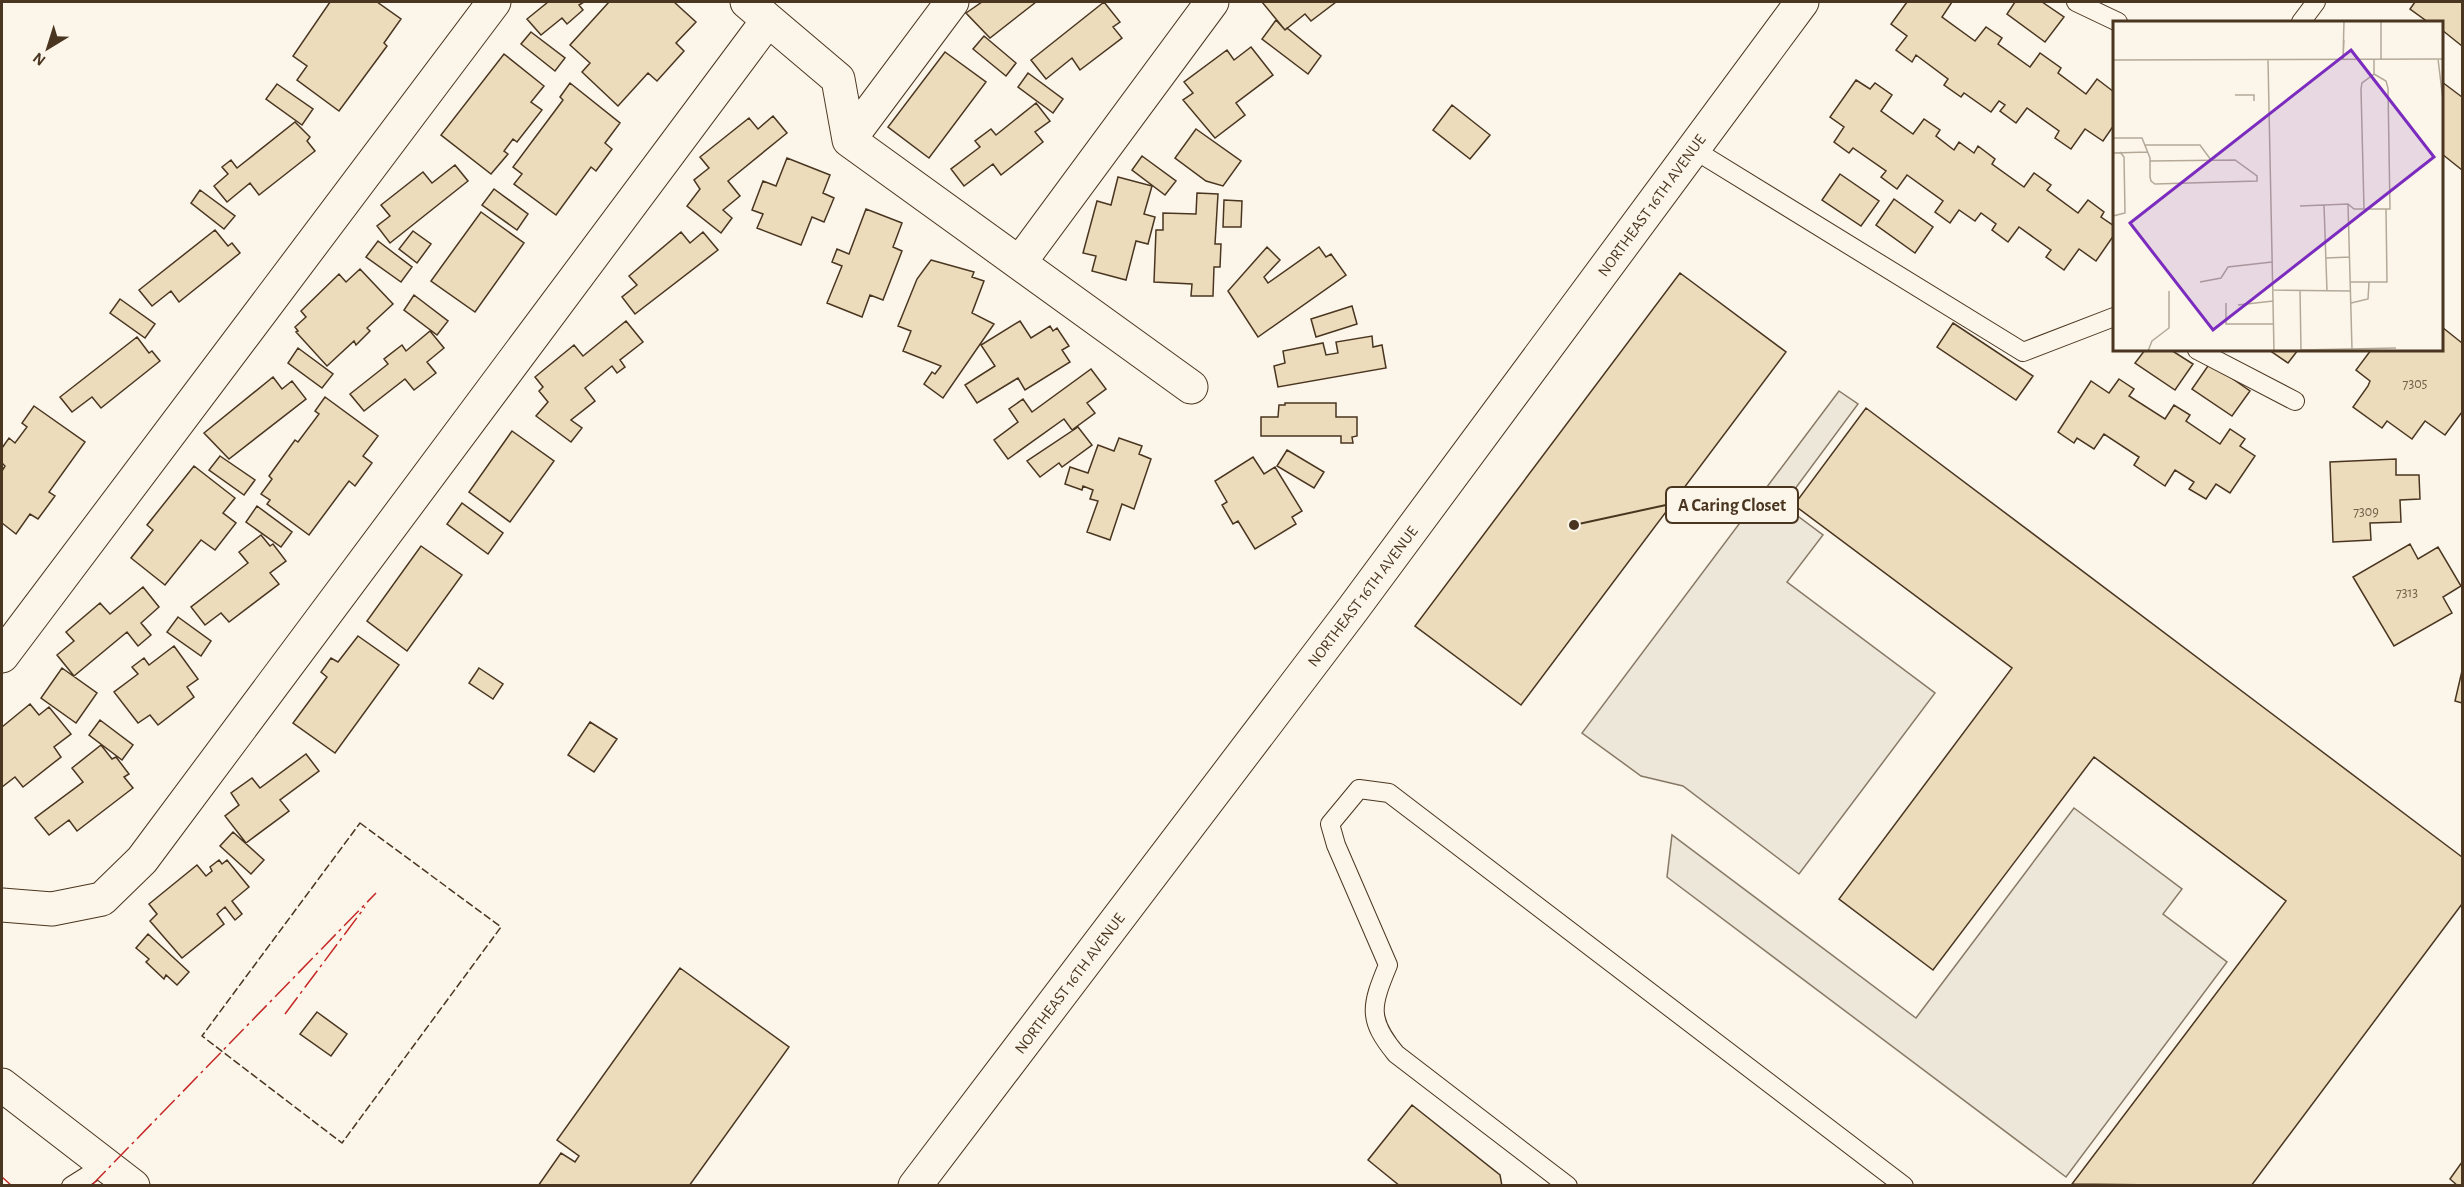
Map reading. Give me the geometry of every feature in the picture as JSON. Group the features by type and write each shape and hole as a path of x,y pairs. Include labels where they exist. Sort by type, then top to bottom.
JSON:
{"street":[{"path":"2,656 494,2"},
{"path":"849,140 952,2"},
{"path":"1020,262 1212,2"},
{"name":"NORTHEAST 16TH AVENUE","path":"915,1185 1346,618 1803,2"},
{"path":"2,905 51,909 102,899 142,860 757,11 838,79 849,140 1191,387"},
{"path":"2,1085 101,1175 133,1185"}],"lane":[{"path":"2076,2 2116,21"},
{"path":"2302,21 2316,2"},
{"path":"1693,149 2023,352 2113,318"},
{"path":"2199,351 2295,401"},
{"path":"1562,1184 1396,1054 1380,1035 1373,1015 1388,965 1336,845 1330,824 1359,789 1389,793 1904,1185"},
{"path":"70,1185 101,1175"}],"shaded area":[{"path":"1839,391 1858,404 1783,505 1823,535 1787,582 1935,693 1799,874 1683,786 1641,776 1582,733"},
{"path":"2074,808 2182,889 2163,914 2227,962 2066,1177 1667,877 1672,835 1916,1018"}],"building":[{"path":"330,2 377,2 401,19 384,43 387,46 339,111 297,80 307,66 293,56"},
{"path":"548,2 584,2 579,5 583,10 567,24 562,18 541,35 527,19"},
{"path":"609,2 674,2 696,22 676,43 684,51 657,81 648,73 618,106 582,72 590,63 570,45"},
{"path":"982,2 1036,2 990,38 966,13"},
{"path":"1104,2 1120,22 1113,27 1122,38 1080,70 1072,58 1046,79 1031,60"},
{"path":"1262,2 1336,2 1311,21 1305,14 1285,30"},
{"path":"1907,2 1952,2 1942,17 1975,41 1986,27 2002,38 1998,44 2030,67 2040,53 2061,68 2058,73 2086,94 2097,79 2113,91 2113,126 2103,141 2085,129 2071,149 2055,138 2059,131 2027,108 2016,123 2000,111 2005,105 1999,101 1991,112 1964,93 1961,97 1944,85 1948,79 1916,55 1912,62 1896,50 1907,36 1891,24"},
{"path":"2015,2 2042,2 2064,17 2045,42 2007,14"},
{"path":"2415,2 2462,2 2462,46 2443,31 2443,21 2427,21 2410,9"},
{"path":"1276,20 1285,30 1287,28 1321,56 1308,74 1262,39"},
{"path":"531,32 565,58 555,71 521,44"},
{"path":"984,36 1016,63 1006,76 973,49"},
{"path":"1251,47 1273,75 1236,103 1245,115 1215,138 1183,100 1193,93 1184,82 1227,50 1234,60"},
{"path":"945,52 986,82 929,158 888,127"},
{"path":"504,54 544,86 531,102 542,110 517,142 513,139 504,151 508,154 491,174 441,135"},
{"path":"1028,73 1063,99 1053,113 1018,87"},
{"path":"1856,80 1870,89 1875,83 1892,95 1881,111 1913,134 1924,119 1940,130 1936,136 1954,150 1959,142 1974,153 1978,146 1995,159 1992,164 2024,187 2034,173 2051,185 2047,190 2078,213 2088,200 2104,212 2101,217 2113,225 2113,236 2096,261 2079,249 2064,270 2046,257 2051,250 2019,227 2008,242 1992,230 1996,224 1981,213 1975,221 1959,210 1950,223 1935,212 1943,201 1907,175 1897,189 1881,177 1886,171 1853,148 1849,153 1834,142 1844,127 1830,117"},
{"path":"570,83 620,123 605,143 612,149 596,171 591,167 556,215 514,184 522,174 513,167 563,100 560,97"},
{"path":"2443,83 2462,97 2462,170 2443,155"},
{"path":"277,84 313,109 302,125 266,99"},
{"path":"1036,103 1050,121 1035,132 1043,142 1001,175 993,164 964,186 951,169 980,147 975,141 991,129 996,135"},
{"path":"1452,105 1490,135 1470,159 1433,130"},
{"path":"773,116 787,133 728,181 740,196 723,210 732,218 721,233 687,206 700,189 694,180 709,168 700,157 749,118 758,129"},
{"path":"295,122 310,137 307,141 315,151 259,195 250,183 227,202 214,186 228,174 222,167 231,160 237,168"},
{"path":"1196,129 1241,161 1223,186 1206,181 1175,158"},
{"path":"1142,156 1176,181 1165,195 1132,170"},
{"path":"787,158 830,175 823,193 834,198 824,222 812,217 801,245 757,228 763,214 752,210 763,181 776,186"},
{"path":"455,165 468,181 390,243 377,226 390,216 381,205 423,172 432,183"},
{"path":"1840,174 1879,201 1861,226 1822,200"},
{"path":"1118,177 1152,186 1144,214 1155,217 1148,244 1136,241 1126,280 1092,271 1096,256 1083,253 1097,201 1111,205"},
{"path":"494,189 528,214 517,230 482,205"},
{"path":"200,190 235,216 224,229 191,203"},
{"path":"1197,193 1218,194 1215,244 1221,244 1220,267 1214,267 1213,296 1191,296 1192,284 1154,282 1156,230 1163,230 1163,213 1196,214"},
{"path":"1894,199 1933,227 1915,253 1876,225"},
{"path":"1224,200 1242,201 1241,227 1223,227"},
{"path":"866,209 902,223 893,247 902,251 883,300 870,295 862,317 827,303 842,266 832,262 837,249 849,254"},
{"path":"481,212 524,243 475,312 431,281"},
{"path":"215,230 228,246 232,243 240,253 179,302 171,291 152,306 139,290"},
{"path":"413,231 431,244 417,263 399,249"},
{"path":"681,232 690,243 703,232 718,250 635,314 622,297 637,285 629,276"},
{"path":"378,241 412,267 401,282 366,257"},
{"path":"1267,247 1280,260 1264,277 1268,283 1319,247 1326,257 1331,254 1346,275 1258,337 1228,291"},
{"path":"931,260 974,272 972,277 984,281 972,313 994,324 943,398 924,384 932,372 935,374 941,366 903,351 911,331 898,326 917,279"},
{"path":"360,269 393,304 367,328 370,331 356,345 354,341 327,366 296,332 298,331 295,327 306,317 301,311 339,274 346,282"},
{"path":"1680,273 1786,352 1521,705 1415,626"},
{"path":"414,295 448,321 437,335 404,310"},
{"path":"120,299 155,324 145,338 110,313"},
{"path":"1352,306 1357,324 1316,337 1311,319"},
{"path":"626,321 643,342 620,360 625,367 617,373 612,366 585,388 595,401 571,420 582,428 571,442 536,416 548,402 539,391 543,387 535,377 574,345 583,356"},
{"path":"1020,321 1031,338 1050,326 1053,331 1057,328 1069,346 1062,350 1070,362 1025,390 1018,378 977,403 965,385 995,366 981,345"},
{"path":"1953,323 2033,376 2016,400 1937,347"},
{"path":"2443,328 2462,343 2462,412 2445,435 2425,421 2412,439 2387,421 2382,428 2353,407 2370,381 2356,370 2370,351 2443,351"},
{"path":"430,331 444,348 427,362 436,373 414,390 405,379 364,411 350,394 388,364 384,359 402,345 406,351"},
{"path":"1372,336 1373,347 1382,345 1386,368 1278,387 1274,366 1285,363 1283,351 1323,343 1326,355 1338,353 1336,342"},
{"path":"137,337 149,353 152,351 160,361 101,408 92,397 72,412 60,397"},
{"path":"298,348 333,374 322,388 288,363"},
{"path":"2144,351 2173,351 2193,364 2175,390 2135,363"},
{"path":"2270,351 2297,351 2288,363"},
{"path":"2210,363 2250,391 2232,416 2192,389"},
{"path":"1091,369 1106,389 1087,403 1095,413 1072,430 1064,419 1008,459 994,440 1018,422 1009,409 1023,399 1032,412"},
{"path":"273,377 282,389 292,381 306,399 229,459 204,433"},
{"path":"2119,379 2134,389 2129,396 2165,419 2174,405 2190,415 2186,421 2220,444 2230,429 2245,439 2240,446 2255,456 2230,493 2216,484 2206,499 2189,489 2194,482 2175,470 2165,486 2134,465 2139,457 2104,434 2094,449 2077,438 2074,443 2058,432 2091,381 2109,393"},
{"path":"325,397 378,436 363,456 372,463 355,486 349,481 309,535 267,504 270,500 261,494 272,479 269,476 295,440 298,442 319,414 315,411"},
{"path":"1285,403 1336,403 1336,417 1357,417 1357,436 1352,437 1353,443 1341,443 1341,436 1261,436 1261,417 1278,417 1279,405 1285,405"},
{"path":"34,406 85,442 49,492 55,496 38,519 30,514 16,534 2,523 2,471 5,466 2,463 2,448 9,438 15,443 27,427 22,423"},
{"path":"1866,408 2462,857 2462,904 2251,1186 2072,1184 2286,901 2094,757 1933,970 1839,899 2012,668 1794,505"},
{"path":"1078,427 1092,445 1062,467 1059,463 1040,477 1027,461"},
{"path":"512,431 554,461 510,522 469,492"},
{"path":"1119,438 1142,446 1139,454 1151,459 1134,509 1122,504 1110,540 1087,532 1098,501 1090,499 1093,490 1083,486 1082,490 1065,484 1070,467 1088,473 1098,445 1114,451"},
{"path":"1287,450 1324,472 1314,488 1277,466"},
{"path":"220,456 255,480 244,495 209,470"},
{"path":"1253,457 1264,474 1275,467 1302,511 1292,517 1296,524 1255,549 1238,521 1233,524 1222,505 1227,502 1215,481"},
{"path":"2396,459 2396,475 2419,475 2420,499 2400,500 2401,522 2370,523 2371,540 2333,542 2330,462"},
{"path":"194,466 235,498 223,513 236,523 215,550 201,540 165,585 131,558 153,530 147,525"},
{"path":"462,503 503,533 488,554 447,524"},
{"path":"257,506 292,532 281,547 246,522"},
{"path":"261,535 270,546 273,544 286,561 270,573 279,584 229,622 221,613 205,625 191,607 248,563 239,552"},
{"path":"2410,544 2418,559 2438,547 2461,586 2443,597 2452,613 2394,646 2353,577"},
{"path":"421,546 462,575 407,651 367,621"},
{"path":"143,587 159,607 141,623 151,635 138,646 127,632 74,676 57,655 74,641 66,632 100,603 110,614"},
{"path":"178,617 211,641 201,656 167,632"},
{"path":"358,636 399,665 335,753 293,723 327,677 321,672 331,658 338,662"},
{"path":"174,646 198,679 187,687 194,697 158,725 150,715 138,723 114,692 138,674 132,667 144,658 149,665"},
{"path":"62,668 97,693 76,723 41,698"},
{"path":"479,668 503,684 493,699 469,683"},
{"path":"2462,671 2462,703 2455,701"},
{"path":"30,704 39,715 49,707 71,734 54,747 61,757 23,787 15,777 2,787 2,727"},
{"path":"100,720 133,745 122,760 89,735"},
{"path":"590,722 617,739 594,772 568,755"},
{"path":"101,745 112,759 116,757 129,774 124,777 133,788 77,831 69,820 49,835 35,818 83,782 72,768"},
{"path":"306,754 319,771 280,800 289,811 246,843 225,816 239,805 231,793 252,778 260,788"},
{"path":"233,832 264,860 251,874 220,846"},
{"path":"219,860 222,864 227,860 249,887 232,901 242,914 235,920 225,907 217,914 224,924 182,958 150,921 157,914 149,904 197,865 206,876 212,871 210,867"},
{"path":"148,934 189,972 177,985 166,975 164,979 146,962 149,959 136,948"},
{"path":"680,968 789,1047 689,1186 538,1186 561,1153 575,1162 579,1156 557,1140"},
{"path":"317,1012 347,1034 331,1056 300,1034"},
{"path":"1412,1105 1500,1175 1502,1186 1400,1186 1368,1160"},
{"path":"2462,1162 2462,1186 2458,1186 2450,1179"}],"fence":[{"path":"360,823 501,927 342,1143 202,1036 360,823"}],"power":[{"path":"91,1186 376,893"},
{"path":"285,1014 365,907"},
{"path":"2,1177 12,1186"}],"place":[{"name":"A Caring Closet","path":"1574,525"}]}
